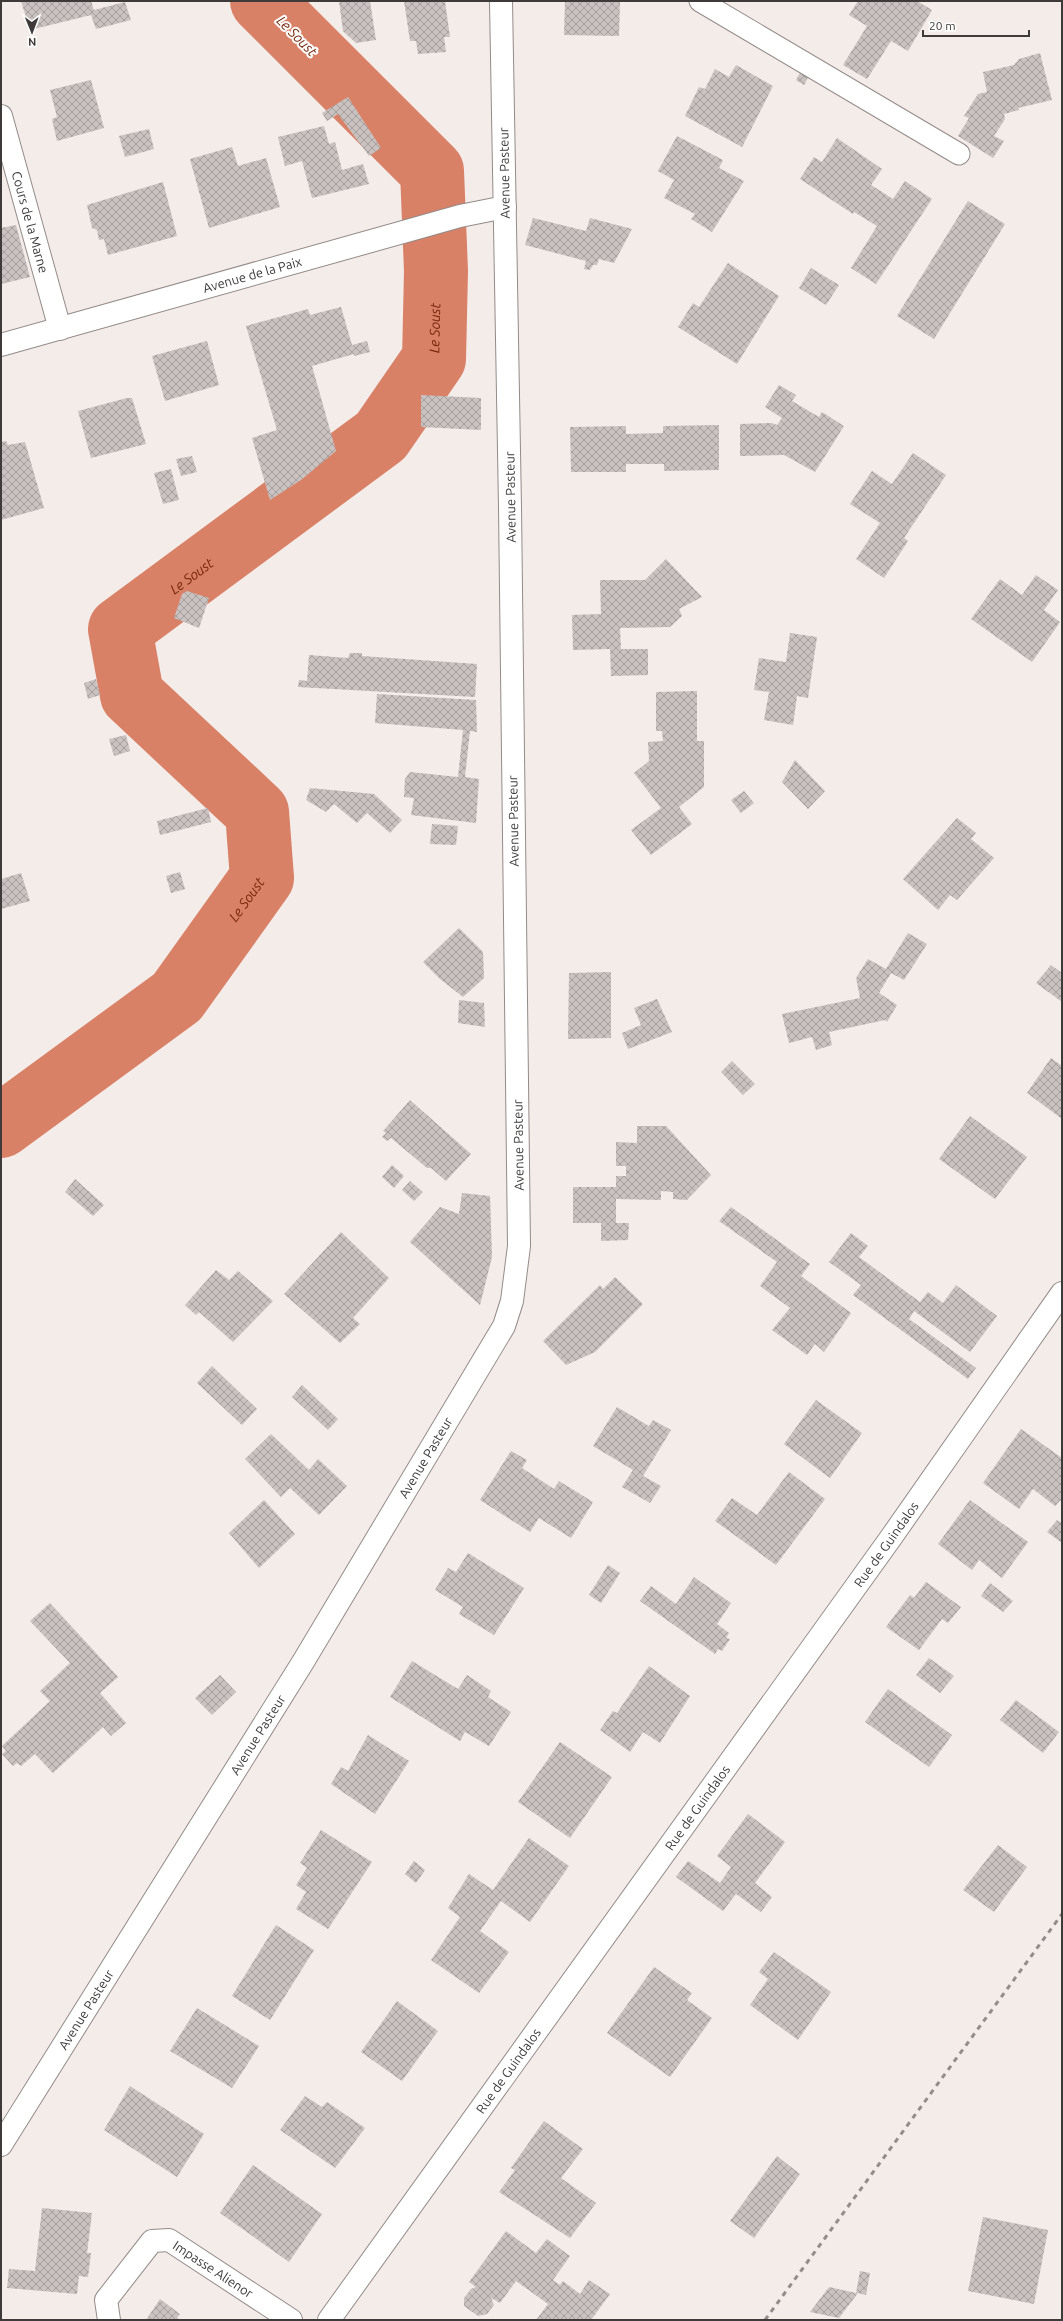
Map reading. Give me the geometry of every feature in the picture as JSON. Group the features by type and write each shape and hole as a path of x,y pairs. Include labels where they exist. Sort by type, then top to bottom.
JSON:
{"street":[{"name":"Avenue Pasteur","path":"1,2145 303,1662 504,1326 512,1301 519,1246 501,1"},
{"name":"Cours de la Marne","path":"1,116 60,329"},
{"name":"Avenue de la Paix","path":"1,345 408,232 460,216 505,207"},
{"name":"Rue de Guindalos","path":"329,2320 890,1539 1062,1293"},
{"name":"Impasse Alienor","path":"109,2320 106,2300 152,2241 169,2240 291,2320"}],"lane":[{"path":"700,1 959,154"}],"building":[{"path":"21,1 91,1 94,10 125,2 131,20 96,29 91,15 30,30"},
{"path":"339,1 370,1 376,40 356,43 343,31"},
{"path":"404,1 445,1 450,37 444,37 446,52 418,54 416,41 410,41"},
{"path":"565,1 620,1 619,36 564,35"},
{"path":"858,1 917,1 932,10 908,51 891,41 867,79 843,65 867,26 849,15"},
{"path":"1040,53 1052,100 1018,108 1019,110 1004,114 1005,119 994,136 1004,141 993,158 958,136 969,118 964,116 978,94 987,92 983,72 1014,65 1019,59"},
{"path":"736,65 773,86 742,147 685,116 699,87 705,89 715,69 729,77"},
{"path":"801,71 809,76 804,85 796,80"},
{"path":"91,80 104,128 57,141 52,119 57,117 50,90"},
{"path":"348,97 381,148 369,156 338,114 327,121 322,113"},
{"path":"324,126 329,144 335,142 342,170 363,164 369,184 312,198 302,161 285,166 278,137"},
{"path":"149,129 154,149 125,157 119,136"},
{"path":"677,136 723,160 719,168 744,181 712,232 691,219 695,214 664,198 674,180 658,171"},
{"path":"837,138 882,169 871,185 893,199 905,181 932,199 876,284 851,268 877,226 854,212 853,214 800,179 814,157 822,162"},
{"path":"232,147 238,166 266,158 280,207 209,228 190,159"},
{"path":"163,182 177,236 108,255 104,239 99,240 97,230 92,228 87,205"},
{"path":"968,201 1005,224 934,339 897,316"},
{"path":"533,218 586,231 590,218 632,229 614,263 599,259 597,265 593,265 590,270 584,269 586,261 525,245"},
{"path":"16,225 30,277 1,284 1,228"},
{"path":"728,263 779,296 737,364 678,327 693,303 699,307"},
{"path":"811,268 839,285 826,305 799,288"},
{"path":"341,307 352,345 367,341 370,352 354,356 354,354 312,366 336,451 301,480 270,500 252,438 277,430 246,326 308,309 310,315"},
{"path":"207,341 219,385 165,401 152,356"},
{"path":"779,385 796,395 792,401 819,417 822,412 844,426 815,472 784,455 740,456 740,424 772,423 777,425 782,418 765,407"},
{"path":"421,395 481,398 481,430 421,427"},
{"path":"132,398 146,444 91,458 78,411"},
{"path":"719,425 719,470 664,471 664,464 626,464 626,472 571,472 570,427 626,426 626,434 663,433 663,426"},
{"path":"6,441 8,445 25,442 44,508 1,520 1,442"},
{"path":"913,453 946,475 904,538 908,541 884,578 856,559 880,523 850,504 872,471 892,484"},
{"path":"192,456 197,472 181,476 176,459"},
{"path":"171,469 179,500 163,504 154,473"},
{"path":"666,559 702,597 679,609 682,616 670,627 620,628 621,649 648,649 648,675 611,676 610,649 573,650 572,615 601,614 600,580 645,580"},
{"path":"1036,575 1058,590 1044,610 1060,622 1032,662 971,619 1000,579 1022,595"},
{"path":"187,591 209,598 199,628 174,618 182,594"},
{"path":"790,633 817,637 808,698 797,696 793,725 764,720 769,692 754,690 759,658 786,662"},
{"path":"350,653 362,653 362,656 477,664 475,697 298,687 299,680 307,681 309,655 348,658"},
{"path":"96,679 100,695 88,699 84,683"},
{"path":"697,691 697,741 704,741 704,787 679,807 692,824 651,855 631,830 661,808 634,773 649,761 648,742 663,741 662,731 656,731 656,692"},
{"path":"377,694 476,700 477,732 470,731 465,777 479,779 476,823 411,815 414,798 404,797 405,779 410,772 458,777 463,730 375,723"},
{"path":"126,735 130,751 114,756 109,739"},
{"path":"795,760 825,791 808,809 782,782"},
{"path":"310,788 374,794 402,820 390,833 367,813 357,823 334,804 326,812 306,800"},
{"path":"744,791 754,803 741,813 731,800"},
{"path":"208,808 211,822 160,835 157,821"},
{"path":"957,818 976,833 971,839 994,858 957,900 950,895 938,910 903,879"},
{"path":"432,824 458,826 456,845 430,844"},
{"path":"180,872 185,889 171,893 166,876"},
{"path":"21,873 30,901 1,909 1,879"},
{"path":"459,928 483,952 484,978 463,997 440,979 423,962"},
{"path":"908,933 927,944 904,980 891,973 879,993 897,1005 887,1022 885,1020 829,1032 832,1045 816,1050 812,1037 789,1043 782,1014 860,998 856,978 868,959 886,969"},
{"path":"1051,965 1062,973 1062,1002 1036,983"},
{"path":"611,972 611,1038 568,1039 569,973"},
{"path":"657,999 672,1032 628,1049 622,1033 641,1025 634,1008"},
{"path":"459,1000 484,1003 485,1027 458,1023"},
{"path":"1051,1058 1062,1066 1062,1119 1027,1093"},
{"path":"732,1061 755,1084 743,1095 721,1072"},
{"path":"410,1100 471,1154 446,1181 431,1168 427,1168 391,1138 387,1141 382,1137 386,1133 383,1131"},
{"path":"970,1116 1027,1157 995,1199 939,1159"},
{"path":"637,1126 666,1126 711,1175 687,1200 673,1199 673,1192 661,1191 661,1200 616,1199 616,1223 629,1223 628,1240 601,1241 601,1223 573,1223 573,1187 616,1187 616,1176 626,1176 626,1166 616,1166 616,1142 637,1143"},
{"path":"392,1165 404,1176 394,1188 382,1177"},
{"path":"75,1179 104,1205 93,1216 65,1192"},
{"path":"410,1181 423,1192 414,1201 402,1190"},
{"path":"462,1193 490,1196 492,1257 480,1305 410,1242 440,1207 459,1214"},
{"path":"731,1207 810,1264 801,1276 851,1313 824,1352 815,1344 807,1355 772,1330 790,1308 760,1286 777,1262 719,1221"},
{"path":"341,1232 389,1278 353,1318 360,1324 340,1343 284,1294"},
{"path":"851,1233 868,1246 859,1257 920,1302 928,1292 943,1303 956,1285 997,1316 970,1352 914,1311 909,1319 976,1368 968,1379 853,1295 861,1285 829,1262"},
{"path":"216,1270 229,1280 238,1271 273,1301 233,1342 199,1312 196,1315 185,1305"},
{"path":"615,1277 643,1304 595,1352 566,1365 543,1341 600,1285 603,1289"},
{"path":"212,1366 257,1409 242,1425 197,1383"},
{"path":"302,1385 338,1419 328,1430 292,1397"},
{"path":"816,1400 862,1433 830,1478 784,1444"},
{"path":"617,1407 649,1426 653,1420 671,1430 643,1476 661,1486 650,1503 622,1487 633,1470 593,1446"},
{"path":"1021,1429 1062,1458 1062,1501 1061,1500 1055,1506 1033,1489 1019,1509 983,1483"},
{"path":"271,1434 309,1470 318,1459 347,1486 319,1515 290,1488 281,1497 245,1459"},
{"path":"511,1451 527,1460 522,1468 554,1489 559,1481 593,1502 571,1538 539,1518 530,1532 480,1500"},
{"path":"789,1472 825,1499 776,1565 715,1521 732,1498 757,1515"},
{"path":"264,1500 295,1534 259,1568 229,1533"},
{"path":"970,1500 1028,1542 1002,1578 979,1560 972,1570 938,1544"},
{"path":"1057,1520 1062,1523 1062,1543 1047,1532"},
{"path":"468,1553 524,1588 494,1635 459,1614 463,1607 435,1590 448,1568 456,1572"},
{"path":"608,1565 620,1573 601,1603 589,1595"},
{"path":"694,1577 731,1603 717,1624 729,1633 726,1638 730,1639 722,1651 718,1649 715,1654 640,1601 651,1586 676,1604"},
{"path":"926,1582 961,1607 948,1623 942,1619 919,1650 886,1627 910,1595 914,1598"},
{"path":"990,1583 1013,1601 1003,1612 981,1596"},
{"path":"50,1603 118,1677 100,1693 126,1723 111,1736 103,1727 53,1773 35,1754 21,1766 17,1763 13,1766 2,1754 6,1751 2,1746 50,1701 40,1691 70,1663 30,1621"},
{"path":"929,1658 954,1676 940,1693 916,1675"},
{"path":"412,1661 458,1689 467,1675 491,1691 488,1697 511,1712 489,1746 465,1732 460,1741 390,1697"},
{"path":"649,1666 690,1696 660,1743 643,1732 630,1752 600,1730 613,1711 617,1713"},
{"path":"220,1675 236,1692 212,1715 195,1698"},
{"path":"888,1689 952,1735 929,1767 865,1722"},
{"path":"1016,1700 1059,1732 1043,1753 1000,1720"},
{"path":"368,1735 409,1761 375,1814 331,1784 341,1767 348,1771"},
{"path":"560,1742 612,1777 570,1838 518,1802"},
{"path":"748,1814 785,1842 755,1883 772,1897 761,1912 736,1894 723,1911 676,1877 688,1861 720,1883 731,1867 717,1856"},
{"path":"321,1830 372,1862 328,1929 296,1909 306,1892 296,1885 307,1868 300,1863"},
{"path":"529,1838 569,1866 530,1922 501,1901 480,1931 509,1952 479,1993 431,1960 460,1917 448,1908 469,1874 493,1890"},
{"path":"998,1845 1027,1867 994,1912 963,1890"},
{"path":"414,1861 425,1870 416,1883 405,1874"},
{"path":"276,1925 314,1950 270,2020 232,1996"},
{"path":"774,1952 831,1992 798,2040 750,2005 768,1979 759,1972"},
{"path":"654,1967 692,1993 687,2000 712,2018 670,2077 607,2033"},
{"path":"397,2001 438,2031 402,2081 361,2052"},
{"path":"197,2008 259,2046 232,2088 170,2051"},
{"path":"130,2086 204,2134 177,2177 104,2130"},
{"path":"305,2096 322,2107 327,2102 365,2128 335,2168 280,2130"},
{"path":"544,2121 583,2149 561,2178 596,2203 570,2238 499,2192 515,2170 511,2168"},
{"path":"777,2156 800,2174 754,2238 730,2221"},
{"path":"253,2165 322,2214 289,2262 220,2213"},
{"path":"42,2208 92,2213 87,2253 91,2253 88,2277 79,2276 77,2294 7,2288 9,2269 35,2271"},
{"path":"983,2217 1048,2230 1034,2304 968,2291"},
{"path":"506,2231 536,2253 547,2239 570,2256 553,2280 560,2285 563,2281 580,2294 589,2280 610,2294 591,2320 536,2320 548,2304 516,2281 500,2303 491,2298 494,2305 487,2314 478,2316 464,2306 464,2298 471,2289 476,2287 469,2282"},
{"path":"860,2271 870,2273 866,2295 858,2293 839,2318 810,2312 829,2287 856,2293"},
{"path":"160,2299 180,2314 177,2318 180,2320 146,2320"}],"waterway":[{"name":"Le Soust","path":"1,1126 177,997 262,878 257,812 132,695 120,629 381,436 434,359 436,271 432,171 262,1"}],"railway":[{"path":"765,2320 1062,1914"}]}
